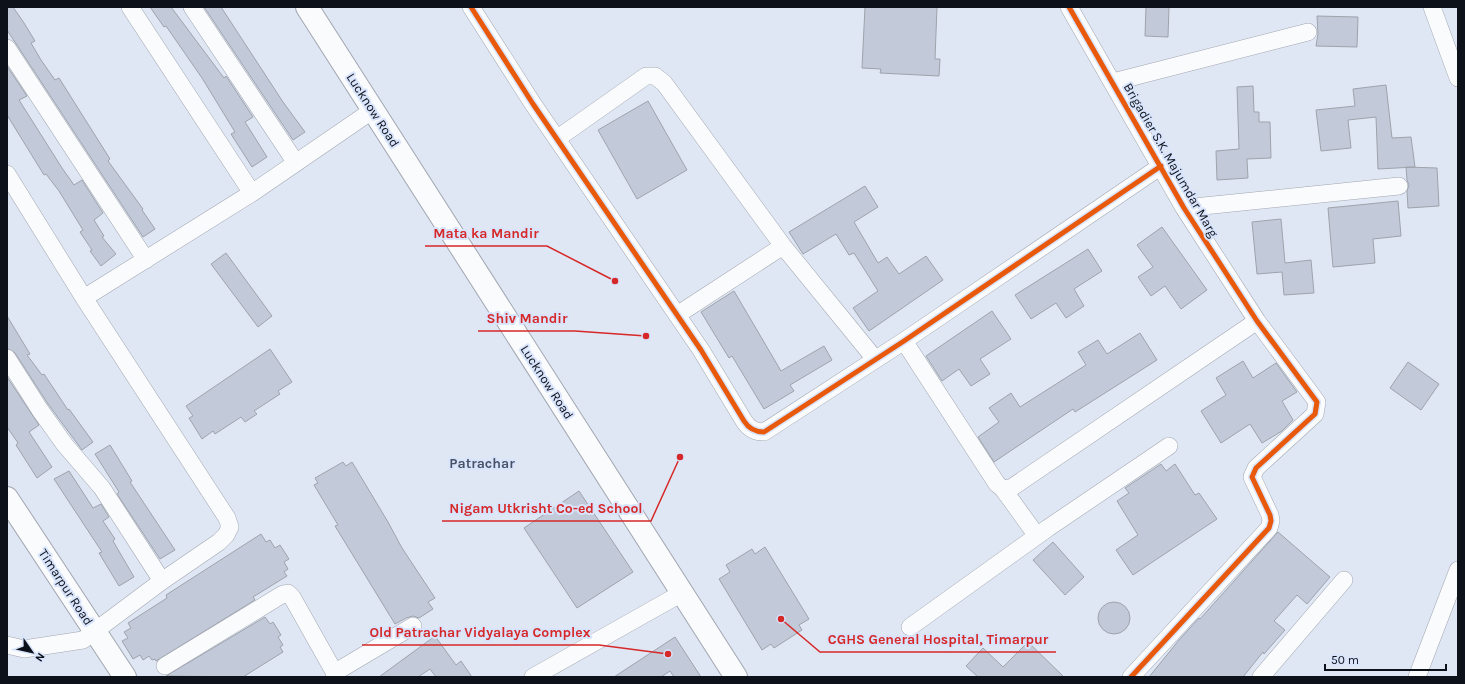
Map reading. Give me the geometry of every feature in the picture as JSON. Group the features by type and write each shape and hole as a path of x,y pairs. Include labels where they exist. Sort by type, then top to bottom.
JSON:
{"street":[{"path":"130,7 252,193"},
{"path":"192,7 296,163"},
{"name":"Lucknow Road","path":"307,7 736,677"},
{"path":"471,7 533,104 558,138 701,350 748,427 757,432 764,432 904,340 1161,166"},
{"name":"Brigadier S.K. Majumdar Marg","path":"1069,7 1184,208 1257,321 1315,398 1317,408 1315,414 1256,468 1252,474 1252,477 1270,515 1271,521 1268,528 1131,677"},
{"path":"1432,7 1458,78"},
{"path":"1113,82 1308,32"},
{"path":"7,48 146,260"},
{"path":"558,138 646,76 655,76 664,83 783,246 875,359"},
{"path":"84,298 252,193 373,110"},
{"path":"7,174 84,298 227,518 230,527 226,535 219,542 162,581 89,635 24,649 7,645"},
{"path":"1184,208 1399,186"},
{"path":"676,315 783,246"},
{"path":"1003,489 1011,488 1257,321"},
{"path":"904,340 997,484 1003,489 1037,536"},
{"path":"7,358 40,410 66,445 102,488 162,581"},
{"path":"910,627 1037,536 1169,446"},
{"name":"Timarpur Road","path":"7,498 89,635 108,677"},
{"name":"Timarpur Road","path":"7,524 89,635 125,677"},
{"path":"1417,677 1458,570"},
{"path":"1261,677 1344,580"},
{"path":"533,677 682,592"},
{"path":"165,666 283,594 288,593 292,597 335,675 413,626"}],"building":[{"path":"7,7 13,7 24,23 35,41 31,43 41,60 55,80 59,78 110,159 108,161 143,209 142,210 155,229 143,237 7,30"},
{"path":"150,7 171,7 224,78 226,76 253,117 245,122 267,157 252,167 231,134 235,132 202,78 166,26 164,27"},
{"path":"204,7 221,7 283,102 305,132 293,140"},
{"path":"865,7 937,7 935,59 940,59 939,76 880,73 881,69 862,68"},
{"path":"1146,7 1169,7 1168,37 1145,36"},
{"path":"1317,16 1358,17 1357,47 1316,46 1318,34"},
{"path":"7,66 27,96 19,100 62,168 74,185 82,180 103,213 94,220 104,236 102,237 116,254 101,266 90,251 92,250 80,232 83,230 59,191 46,174 44,175 7,115"},
{"path":"1386,85 1392,138 1411,137 1415,167 1378,169 1376,117 1348,120 1351,148 1321,151 1316,110 1355,106 1353,89"},
{"path":"1253,86 1254,112 1259,112 1259,122 1270,122 1271,158 1247,159 1248,178 1217,180 1216,151 1239,149 1237,87"},
{"path":"648,101 687,170 637,199 598,130"},
{"path":"1406,167 1437,168 1439,206 1408,208 1407,191 1409,185"},
{"path":"865,186 878,207 854,222 878,263 887,257 899,274 926,256 943,280 869,331 853,308 878,291 854,253 849,255 836,234 803,254 789,232"},
{"path":"1398,201 1401,236 1373,239 1375,263 1333,267 1328,208"},
{"path":"1281,219 1285,263 1311,260 1314,293 1284,295 1282,272 1257,274 1252,222"},
{"path":"1162,227 1207,290 1181,309 1165,286 1151,296 1138,277 1153,267 1137,245"},
{"path":"1088,249 1102,271 1074,289 1084,306 1066,318 1056,303 1031,319 1015,295"},
{"path":"226,253 272,316 258,327 211,264"},
{"path":"734,291 781,371 824,346 832,360 790,385 794,391 764,409 732,356 729,358 701,312"},
{"path":"992,311 1011,339 980,359 990,374 971,386 959,369 942,381 926,356"},
{"path":"7,316 30,354 27,355 42,375 44,374 68,410 69,409 93,442 82,450 48,404 15,353 7,348"},
{"path":"1140,333 1157,360 1075,412 1073,409 994,462 978,437 999,422 989,408 1011,393 1020,407 1086,365 1078,352 1098,340 1107,354"},
{"path":"270,349 292,382 278,391 280,394 254,411 257,414 245,422 241,417 215,434 213,431 202,439 189,418 193,416 186,406"},
{"path":"1243,361 1253,378 1276,363 1297,392 1282,401 1293,420 1282,431 1262,443 1250,424 1221,443 1201,411 1226,395 1216,378"},
{"path":"1408,362 1439,384 1421,410 1390,388"},
{"path":"7,377 39,425 29,432 52,467 37,478 16,445 18,443 7,427"},
{"path":"110,445 132,481 130,482 175,550 160,559 117,494 119,492 95,454"},
{"path":"343,462 346,466 352,462 402,548 435,598 428,602 433,609 419,618 413,616 395,624 335,526 338,525 314,485 318,483 315,478"},
{"path":"1161,464 1166,471 1175,464 1195,495 1199,493 1217,519 1133,575 1116,550 1138,535 1117,501 1129,493 1125,488"},
{"path":"69,471 93,508 101,504 109,517 103,521 115,539 113,541 134,577 119,586 99,553 102,552 54,479"},
{"path":"579,491 633,572 577,608 524,528"},
{"path":"1278,532 1330,577 1307,604 1297,595 1274,621 1285,630 1264,654 1263,652 1243,677 1149,677 1179,640 1199,618 1200,619"},
{"path":"261,534 266,542 270,540 275,548 280,545 289,559 284,562 288,569 284,572 287,576 253,597 255,600 156,661 155,659 152,660 149,656 143,660 140,655 133,659 122,641 128,638 124,632 131,628 128,623 167,598 166,595"},
{"path":"1053,542 1084,577 1065,595 1033,560"},
{"path":"765,547 809,619 799,625 802,630 774,648 771,644 762,650 719,579 730,572 726,565 752,549 755,554"},
{"path":"1111,602 1117,602 1127,609 1130,618 1129,624 1123,631 1117,634 1111,634 1101,627 1098,621 1098,615 1105,605"},
{"path":"265,617 270,624 273,622 281,635 278,637 283,645 280,647 283,652 243,677 166,676"},
{"path":"435,636 456,665 461,661 472,677 436,677 430,669 418,677 379,677"},
{"path":"675,637 701,677 674,677 670,671 661,677 614,677"},
{"path":"1028,642 1064,677 978,677 966,666 983,648 1003,667"}],"cycle path":[{"path":"471,7 533,104 701,350 744,421 752,430 764,432 904,341 1161,166"},
{"path":"1069,7 1184,208 1257,321 1317,402 1315,414 1256,468 1252,477 1270,515 1271,521 1269,528 1131,677"}],"place":[{"name":"Mata ka Mandir","path":"615,281"},
{"name":"Shiv Mandir","path":"646,336"},
{"name":"Nigam Utkrisht Co-ed School","path":"680,457"},
{"name":"CGHS General Hospital, Timarpur","path":"781,619"},
{"name":"Old Patrachar Vidyalaya Complex","path":"668,654"}],"district":[{"name":"Patrachar","path":"482,463"}]}
